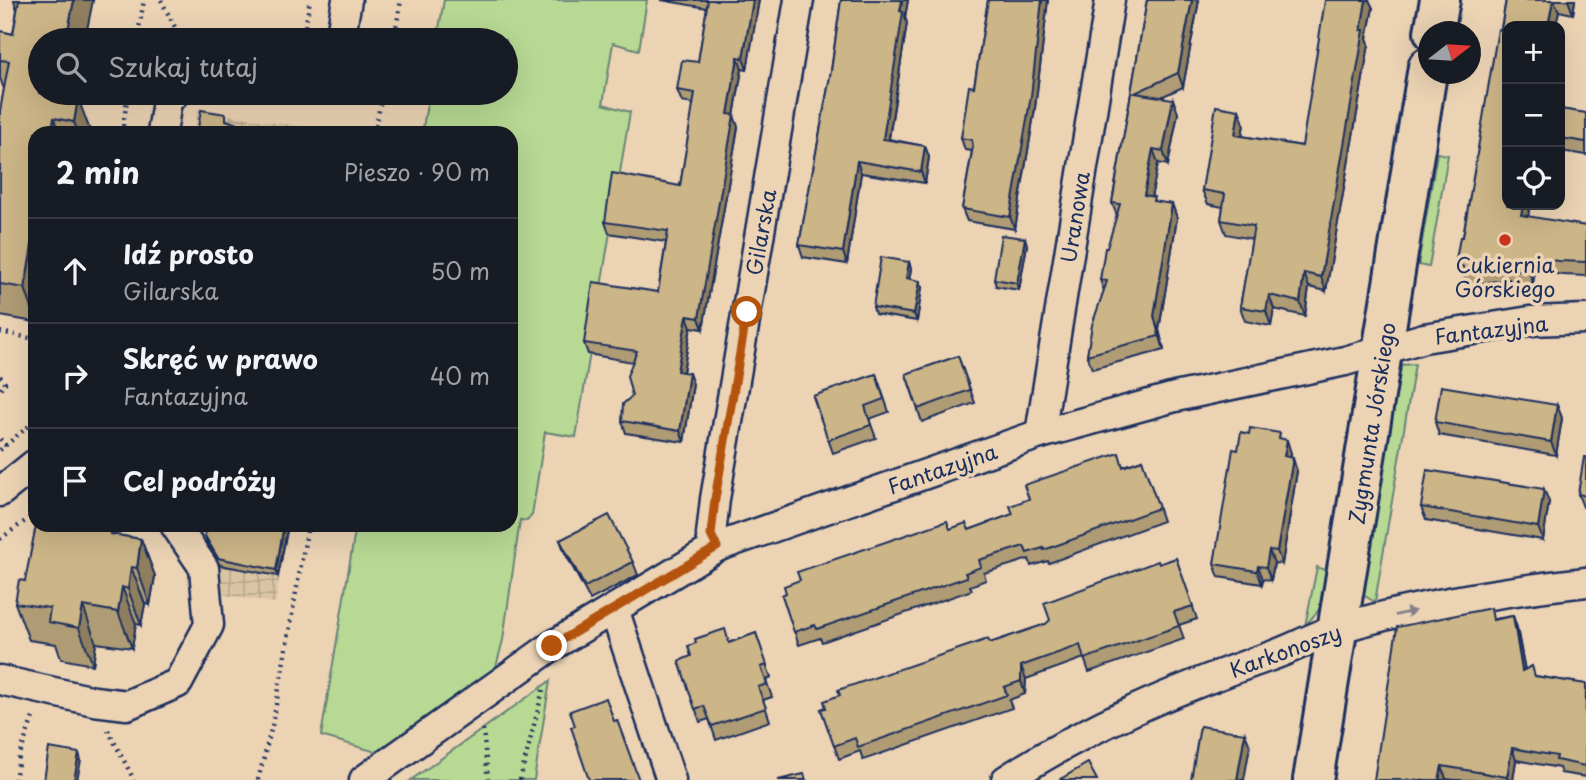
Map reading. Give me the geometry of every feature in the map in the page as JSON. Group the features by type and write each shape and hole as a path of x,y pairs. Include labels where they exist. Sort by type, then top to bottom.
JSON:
{"street":[{"path":"342,28 347,0"},
{"name":"Gilarska","path":"717,547 711,535 715,499 799,0"},
{"name":"Uranowa","path":"1040,434 1110,0"},
{"path":"1436,21 1440,0"},
{"name":"Zygmunta Jórskiego","path":"1313,780 1426,84"},
{"path":"163,126 166,105"},
{"name":"Fantazyjna","path":"364,780 552,646 717,547 1040,434 1175,397 1384,350 1424,338 1530,321 1586,319"},
{"path":"0,492 28,470"},
{"path":"0,680 94,701 127,705 178,683 209,625 205,568 180,532"},
{"name":"Karkonoszy","path":"1006,780 1092,732 1180,688 1339,629 1503,591 1586,582"},
{"path":"614,609 671,780"}],"path":[{"path":"139,28 144,0"},
{"path":"161,0 175,28"},
{"path":"305,28 310,0"},
{"path":"396,28 401,0"},
{"path":"123,126 126,105"},
{"path":"376,126 379,105"},
{"path":"0,332 28,338"},
{"path":"0,376 5,383 0,390"},
{"path":"0,450 28,427"},
{"path":"0,439 6,446"},
{"path":"0,539 28,519"},
{"path":"258,780 273,722 307,532"},
{"path":"520,780 552,646"},
{"path":"15,780 19,757 43,690"},
{"path":"94,701 134,780"},
{"path":"483,726 488,780"}],"shaded area":[{"path":"197,110 299,126 195,126"},
{"path":"182,532 288,532 275,603 213,593"}],"green space":[{"path":"444,0 647,0 639,50 613,43 603,104 630,112 576,437 545,432 532,515 527,521 520,520 503,640 496,667 376,752 321,736 355,532 518,532 518,126 423,126 427,105 518,105 518,28 439,28"},
{"path":"1437,153 1448,155 1429,267 1418,265"},
{"path":"1415,364 1375,602 1363,595 1400,365"},
{"path":"1317,567 1327,571 1322,606 1305,626"},
{"path":"550,681 534,780 411,780"}],"building":[{"path":"19,0 74,0 68,28 28,28 28,105 77,105 74,122 54,118 52,126 28,126 28,270 25,288 0,284 0,111 9,61 0,60 0,31 13,34"},
{"path":"708,0 753,0 743,58 738,57 728,114 734,115 699,318 687,316 677,371 689,373 680,431 622,421 623,404 632,396 627,376 637,351 584,343 593,282 658,292 668,231 605,222 612,173 680,186 695,93 677,90 682,60 698,62"},
{"path":"841,0 902,0 900,11 903,12 883,139 925,146 921,172 857,161 843,252 799,245 831,71"},
{"path":"988,0 1042,0 1031,96 1010,217 962,209 973,146 972,140 961,138 969,86 974,87"},
{"path":"1147,0 1192,0 1178,73 1135,93 1173,99 1163,151 1153,149 1144,195 1154,197 1153,201 1172,204 1154,316 1159,336 1087,355 1092,325 1107,281 1100,280 1105,248 1120,204 1112,203"},
{"path":"1325,0 1366,0 1361,30 1364,30 1321,277 1304,273 1300,302 1269,295 1266,311 1240,307 1254,226 1221,220 1225,194 1202,190 1216,106 1239,110 1235,135 1302,146"},
{"path":"1506,0 1553,0 1549,21 1502,21"},
{"path":"1502,24 1502,210 1522,210 1521,215 1586,226 1586,262 1530,256 1528,269 1506,271 1504,265 1466,270 1456,260 1460,237 1463,237 1498,29 1501,30"},
{"path":"201,110 226,114 226,120 251,126 198,126"},
{"path":"1565,110 1586,113 1586,142 1565,139"},
{"path":"1001,235 1025,238 1017,283 994,279"},
{"path":"881,257 909,262 906,278 920,281 914,314 873,307"},
{"path":"958,356 970,390 918,409 906,374"},
{"path":"876,374 884,399 865,406 871,425 828,440 813,396"},
{"path":"1441,386 1557,405 1551,442 1435,422"},
{"path":"1250,428 1280,433 1279,438 1287,440 1284,456 1293,458 1277,551 1269,550 1266,567 1258,566 1257,571 1214,564 1233,449 1238,450 1241,432 1249,434"},
{"path":"1119,453 1123,467 1142,460 1159,508 1044,550 1043,548 1027,553 1024,546 979,560 981,567 965,573 967,577 817,629 815,625 794,632 782,595 786,593 784,586 800,580 797,572 947,521 950,529 966,523 969,530 1013,514 1010,506 1029,499 1024,485"},
{"path":"1586,457 1586,496 1578,494"},
{"path":"1427,470 1544,489 1538,527 1421,507"},
{"path":"609,515 633,562 585,587 560,540"},
{"path":"35,532 110,532 141,539 137,568 131,567 128,589 122,587 118,612 83,606 79,628 48,622 50,608 15,603 19,580 25,581"},
{"path":"206,532 283,532 276,570 218,558 205,536"},
{"path":"1176,558 1193,606 1174,612 1179,626 1084,659 1080,645 1021,666 1021,681 1004,687 1007,695 858,747 855,738 834,746 821,709 826,708 824,701 840,695 838,690 988,639 990,643 1046,624 1050,620 1044,603 1158,561 1159,564"},
{"path":"1491,608 1493,620 1513,616 1522,671 1532,666 1535,676 1586,684 1585,766 1556,760 1557,756 1512,748 1507,777 1442,766 1439,780 1374,780 1397,627"},
{"path":"725,629 729,643 756,633 767,665 761,667 767,684 758,687 766,708 712,726 704,706 695,709 679,661 691,656 688,646 696,643 695,639"},
{"path":"606,698 639,780 589,780 571,727 575,726 570,711"},
{"path":"1200,726 1245,733 1237,780 1191,780"},
{"path":"49,748 79,753 74,780 44,780"},
{"path":"1088,763 1097,780 1059,780"},
{"path":"804,774 806,780 778,780"}],"place":[{"name":"Cukiernia Górskiego","path":"1505,240"}],"route":[{"path":"552,646 717,547 711,535 715,499 747,312"}]}
